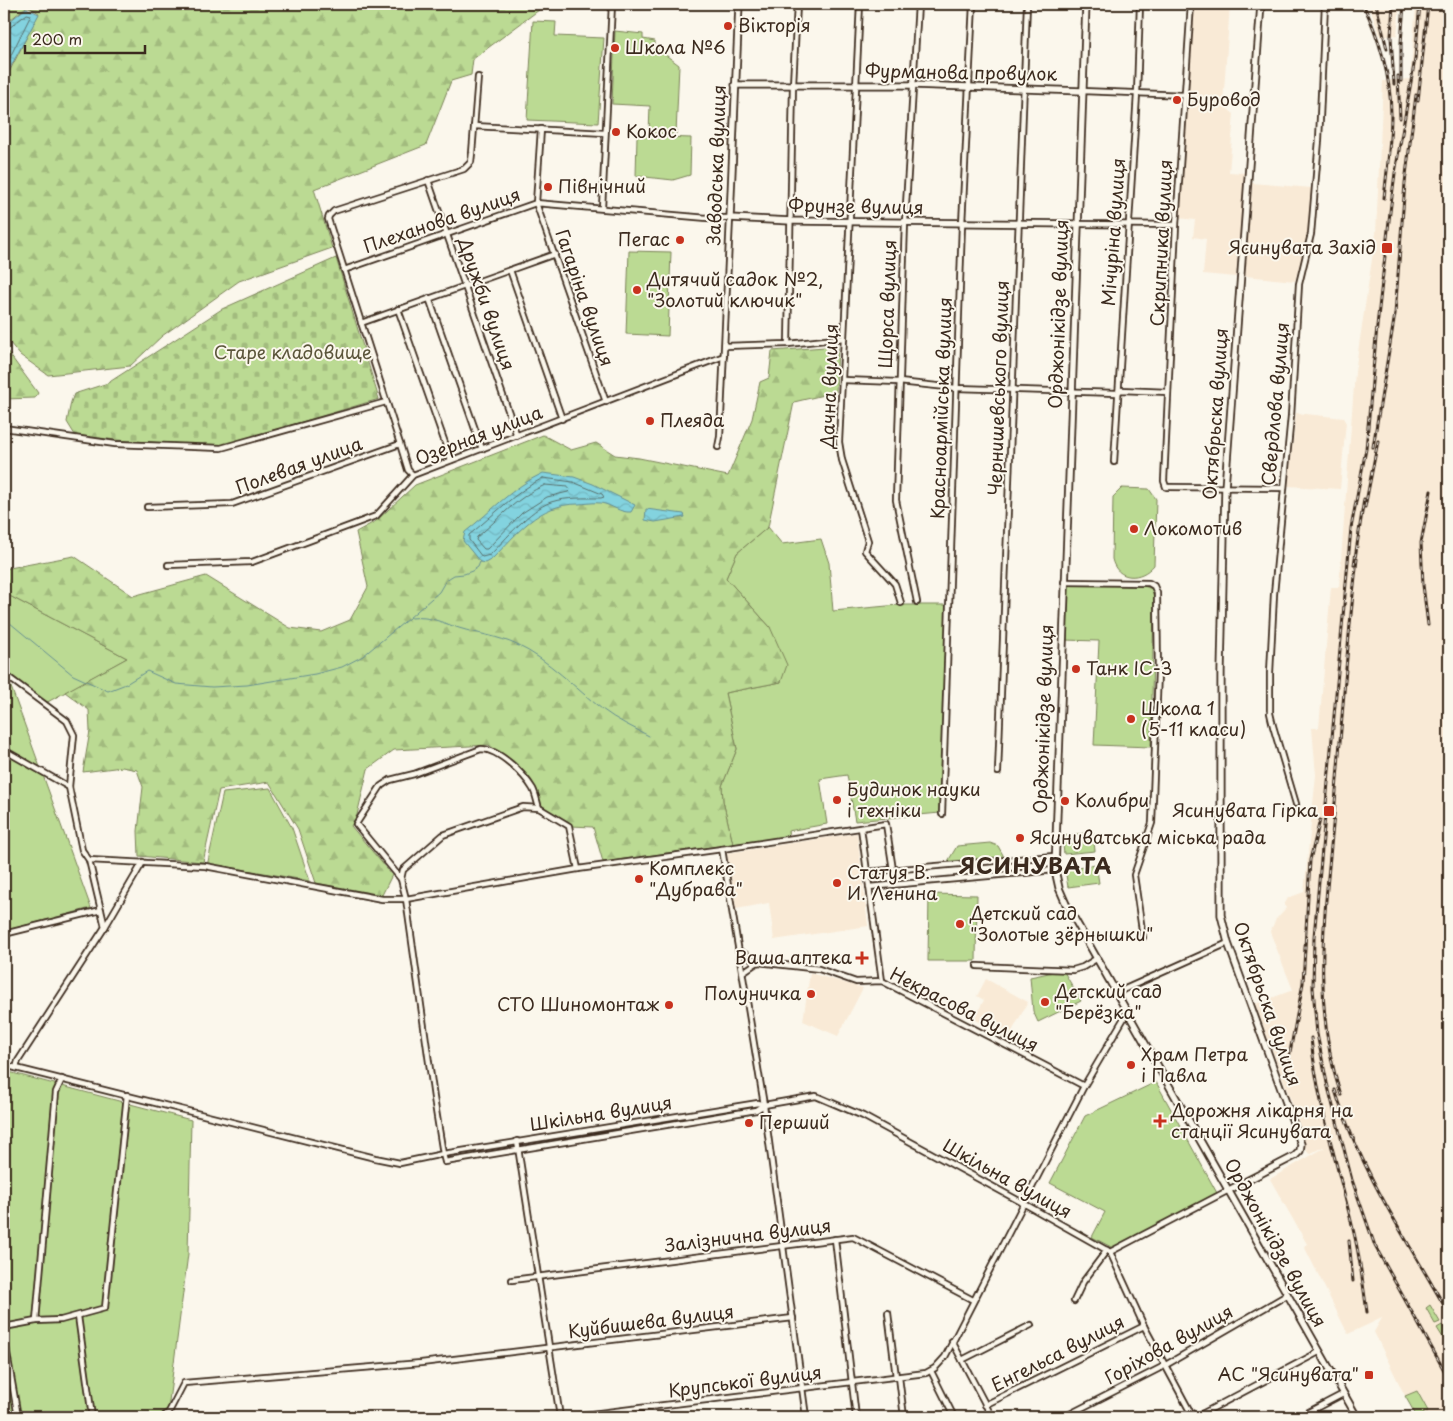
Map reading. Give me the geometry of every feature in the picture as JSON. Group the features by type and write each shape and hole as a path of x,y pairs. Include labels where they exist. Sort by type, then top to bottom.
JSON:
{"main road":[{"name":"Заводська вулиця","path":"730,218 739,4"},
{"name":"Орджонікідзе вулиця","path":"1086,4 1054,856 1055,870 1059,888 1066,904 1096,959 1357,1417"},
{"name":"Октябрьска вулиця","path":"1229,1190 1295,1156 1300,1152 1301,1144 1228,944 1221,914 1221,672 1225,488 1261,4"},
{"name":"Фурманова провулок","path":"735,85 914,85 1082,91"},
{"name":"Фрунзе вулиця","path":"730,218 962,224 1078,224"}],"street":[{"path":"602,208 612,4"},
{"path":"788,344 793,85 797,4"},
{"name":"Дачна вулиця","path":"860,4 840,451 868,541 865,551 895,584 901,603"},
{"name":"Щорса вулиця","path":"917,602 896,500 905,222 918,4"},
{"name":"Красноармійська вулиця","path":"942,814 962,224 973,4"},
{"name":"Чернишевського вулиця","path":"998,772 1027,4"},
{"name":"Мічуріна вулиця","path":"1114,462 1137,94 1140,4"},
{"name":"Скрипника вулиця","path":"1191,4 1176,225 1163,478 1166,487 1169,488 1225,488"},
{"name":"Свердлова вулиця","path":"1296,804 1270,713 1271,637 1291,416 1298,284 1311,234 1319,140 1325,4"},
{"path":"414,475 408,470 328,219 330,213 334,211 464,169 468,166 472,154 478,77"},
{"name":"Фурманова провулок","path":"1082,91 1185,96"},
{"path":"474,126 605,132"},
{"name":"Плеханова вулиця","path":"344,270 536,203 541,129"},
{"name":"Дружби вулиця","path":"428,180 517,436"},
{"name":"Фрунзе вулиця","path":"536,203 707,218 730,218"},
{"name":"Гагаріна вулиця","path":"536,203 606,402"},
{"name":"Заводська вулиця","path":"718,447 730,218"},
{"name":"Фрунзе вулиця","path":"1078,224 1176,225"},
{"path":"361,323 555,254"},
{"path":"510,270 562,419"},
{"path":"430,298 482,449"},
{"path":"398,309 451,460"},
{"path":"724,346 788,344 844,338"},
{"name":"Озерная улица","path":"168,565 252,562 368,520 376,516 414,475 724,356"},
{"path":"843,380 900,382 956,388 1117,393 1121,390 1168,392"},
{"path":"4,428 115,444 221,448 386,402"},
{"name":"Полевая улица","path":"147,506 232,504 400,444"},
{"path":"1225,488 1283,488"},
{"path":"1064,582 1149,583 1154,586 1158,593 1158,672 1152,823 1134,875 1143,937"},
{"path":"4,674 67,721 74,734 69,787 82,850 89,860 105,927"},
{"path":"443,1154 406,899 401,879 356,824 381,786 390,780 414,774 481,749 488,749 504,758 520,773 533,789 539,808"},
{"path":"4,750 69,787"},
{"path":"401,879 403,870 443,835 523,808 539,808 570,826 578,869"},
{"path":"89,860 205,866 382,899 406,899 578,869 886,824 893,870"},
{"path":"861,828 882,981"},
{"path":"722,849 764,1105 806,1417"},
{"path":"867,872 1054,856"},
{"path":"16,1068 18,1061 105,927 143,862"},
{"path":"869,887 1055,870"},
{"path":"4,934 101,910"},
{"path":"1116,994 1228,944"},
{"path":"739,951 758,962 743,972"},
{"path":"977,966 1073,970 1083,967 1096,959"},
{"name":"Некрасова вулиця","path":"758,962 819,970 856,982 882,981 1084,1086"},
{"path":"954,1417 928,1372 936,1368 945,1357 1084,1086 1127,1013"},
{"name":"Шкільна вулиця","path":"4,1065 400,1163 443,1154 758,1103 764,1105"},
{"path":"36,1321 56,1092 62,1079"},
{"path":"4,1327 36,1321 62,1320 105,1308 127,1095"},
{"name":"Шкільна вулиця","path":"443,1154 445,1162 756,1110 764,1105 816,1096 863,1116 1023,1202 1108,1251"},
{"path":"517,1142 560,1417"},
{"path":"1074,1300 1083,1282 1108,1251 1229,1190"},
{"name":"Залізнична вулиця","path":"512,1280 853,1237 974,1300"},
{"path":"835,1239 856,1417"},
{"path":"1108,1251 1164,1366 1195,1417 1319,1352"},
{"name":"Горіхова вулиця","path":"1064,1417 1164,1366 1287,1295"},
{"path":"888,1313 904,1417"},
{"path":"78,1316 92,1417"},
{"name":"Куйбишева вулиця","path":"163,1417 169,1412 184,1383 421,1363 792,1318"},
{"path":"962,1360 1031,1326"},
{"name":"Енгельса вулиця","path":"986,1405 1144,1326"},
{"path":"4,1336 18,1417"},
{"path":"952,1341 992,1417"},
{"name":"Крупської вулиця","path":"567,1417 802,1390 928,1372"},
{"path":"1299,1417 1343,1394"}],"shaded area":[{"path":"1192,4 1230,4 1223,105 1234,114 1229,172 1245,173 1236,277 1203,274 1206,239 1193,237 1195,220 1179,218"},
{"path":"1369,4 1400,4 1397,35 1380,37"},
{"path":"1416,4 1449,4 1449,1417 1417,1417 1428,1410 1417,1391 1405,1396 1374,1332 1382,1318 1348,1334 1304,1246 1307,1244 1270,1179 1324,1148 1309,1154 1305,1147 1296,1114 1255,1004 1293,990 1270,932 1276,919 1286,908 1284,905 1288,898 1304,892 1316,775 1312,728 1319,728 1331,587 1339,587 1355,372 1376,233 1383,81 1410,79"},
{"path":"1252,183 1312,188 1308,235 1295,281 1245,276"},
{"path":"1296,413 1344,418 1346,421 1340,489 1288,486"},
{"path":"857,833 868,926 774,940 769,903 736,909 727,853"},
{"path":"810,973 863,988 838,1036 803,1021"},
{"path":"986,979 1028,1002 1009,1037 974,1019 984,1000 977,996"}],"green space":[{"path":"4,4 547,4 473,59 471,75 451,81 426,145 314,189 332,248 239,281 162,336 130,366 48,375 20,355 4,336 4,82 39,13 26,7 4,25"},
{"path":"533,21 556,22 555,36 604,38 598,123 527,120"},
{"path":"615,31 643,34 643,39 655,41 655,47 679,65 676,134 649,133 650,106 612,104"},
{"path":"637,136 691,138 690,175 673,180 636,176"},
{"path":"629,251 671,252 668,336 626,334"},
{"name":"Старе кладовище","path":"336,258 379,399 221,446 116,440 75,435 67,422 74,394 108,383 222,309"},
{"path":"838,346 836,392 794,402 768,527 737,553 726,578 770,627 787,665 781,682 725,693 737,749 722,786 723,801 733,844 603,862 593,827 571,826 542,807 530,781 489,745 394,750 368,769 357,815 351,826 392,875 382,895 316,883 298,829 269,782 219,790 203,862 139,856 138,831 143,787 137,770 122,767 83,772 90,731 89,710 65,692 127,658 4,593 4,569 74,556 133,596 206,576 290,628 321,632 350,620 368,587 356,532 376,521 415,485 543,435 571,450 596,443 615,455 728,476 752,419 760,382 769,378 772,351"},
{"path":"4,349 38,393 35,398 4,399"},
{"name":"Локомотив","path":"1122,488 1149,489 1156,499 1154,565 1143,574 1136,576 1124,575 1115,566 1112,559 1113,497"},
{"path":"768,527 782,544 821,539 829,563 833,611 898,605 947,605 940,813 855,821 847,775 820,779 827,824 788,831 789,837 733,844 723,801 722,786 737,749 725,693 781,682 770,627 726,578 737,553"},
{"path":"1066,584 1144,586 1152,589 1154,598 1151,747 1094,745 1099,641 1064,640"},
{"path":"4,593 127,658 44,704 7,676 91,908 4,931"},
{"path":"270,788 292,828 310,881 224,866 207,866 223,793"},
{"path":"1093,832 1095,851 1064,854 1062,836"},
{"path":"990,843 998,846 1003,858 947,863 957,846"},
{"path":"1096,864 1099,883 1068,887 1065,869"},
{"path":"929,894 977,895 976,961 928,961"},
{"path":"1063,970 1081,1001 1038,1022 1033,1011 1030,977"},
{"path":"4,1055 5,1071 191,1120 188,1254 167,1417 4,1417"},
{"path":"1156,1082 1217,1193 1113,1248 1092,1237 1105,1212 1050,1183 1085,1116"},
{"path":"1430,1305 1440,1322 1435,1324 1426,1308"},
{"path":"1442,1325 1449,1338 1449,1343 1447,1344 1437,1328"},
{"path":"1417,1391 1428,1411 1417,1417 1405,1396"}],"water":[{"path":"26,8 39,14 4,79 4,26"},
{"path":"543,473 574,477 593,484 635,505 631,512 598,503 564,505 551,509 520,530 492,559 485,563 480,562 463,541 465,532 511,493"},
{"path":"646,509 684,514 685,517 655,522 645,520"}],"waterway":[{"path":"4,618 73,675 108,691 126,684 147,671 176,684 212,687 247,685 315,674 342,667 363,656 439,592 446,580 454,575 472,571 478,567 480,562"},
{"path":"411,618 435,620 503,639 517,645 551,666 607,713 649,736"}],"railway":[{"path":"1363,4 1383,58 1389,86 1391,114 1384,198"},
{"path":"1376,4 1387,49"},
{"path":"1393,4 1391,37 1394,84"},
{"path":"1401,81 1404,4"},
{"path":"1420,4 1415,59 1390,212 1366,449 1351,528 1314,937 1313,988 1317,1034 1327,1083 1352,1180 1375,1246 1449,1379"},
{"path":"1418,101 1428,4"},
{"path":"1398,76 1400,118"},
{"path":"1373,447 1395,314 1405,183 1416,95"},
{"path":"1365,507 1378,441"},
{"path":"1428,625 1423,585 1421,543 1431,491"},
{"path":"1354,565 1364,499"},
{"path":"1341,1095 1331,1059 1325,1023 1323,950 1347,650 1357,559"},
{"path":"1287,1068 1303,983 1310,860 1320,820"},
{"path":"1311,1038 1323,1110 1358,1250 1367,1312"},
{"path":"1335,1090 1345,1120 1371,1177 1449,1314"},
{"path":"1349,1241 1353,1281"}],"place":[{"name":"Вікторія","path":"728,26"},
{"name":"Школа №6","path":"615,48"},
{"name":"Буровод","path":"1177,100"},
{"name":"Кокос","path":"616,132"},
{"name":"Північний","path":"548,187"},
{"name":"Пегас","path":"680,240"},
{"name":"Ясинувата Захід","path":"1387,248"},
{"name":"Дитячий садок №2, \"Золотий ключик\"","path":"637,290"},
{"name":"Плеяда","path":"650,421"},
{"name":"Локомотив","path":"1134,529"},
{"name":"Танк ІС-3","path":"1076,669"},
{"name":"Школа 1 (5-11 класи)","path":"1131,719"},
{"name":"Будинок науки і техніки","path":"837,800"},
{"name":"Колибри","path":"1065,801"},
{"name":"Ясинувата Гірка","path":"1329,811"},
{"name":"Ясинуватська міська рада","path":"1020,838"},
{"name":"Комплекс \"Дубрава\"","path":"639,879"},
{"name":"Статуя В. И. Ленина","path":"837,883"},
{"name":"Детский сад \"Золотые зёрнышки\"","path":"960,924"},
{"name":"Ваша аптека","path":"862,958"},
{"name":"Полуничка","path":"811,994"},
{"name":"Детский сад \"Берёзка\"","path":"1045,1002"},
{"name":"СТО Шиномонтаж","path":"669,1005"},
{"name":"Храм Петра і Павла","path":"1131,1065"},
{"name":"Дорожня лікарня на станції Ясинувата","path":"1160,1121"},
{"name":"Перший","path":"749,1123"},
{"name":"АС \"Ясинувата\"","path":"1369,1375"}],"district":[{"name":"ЯСИНУВАТА","path":"1036,866"}]}
